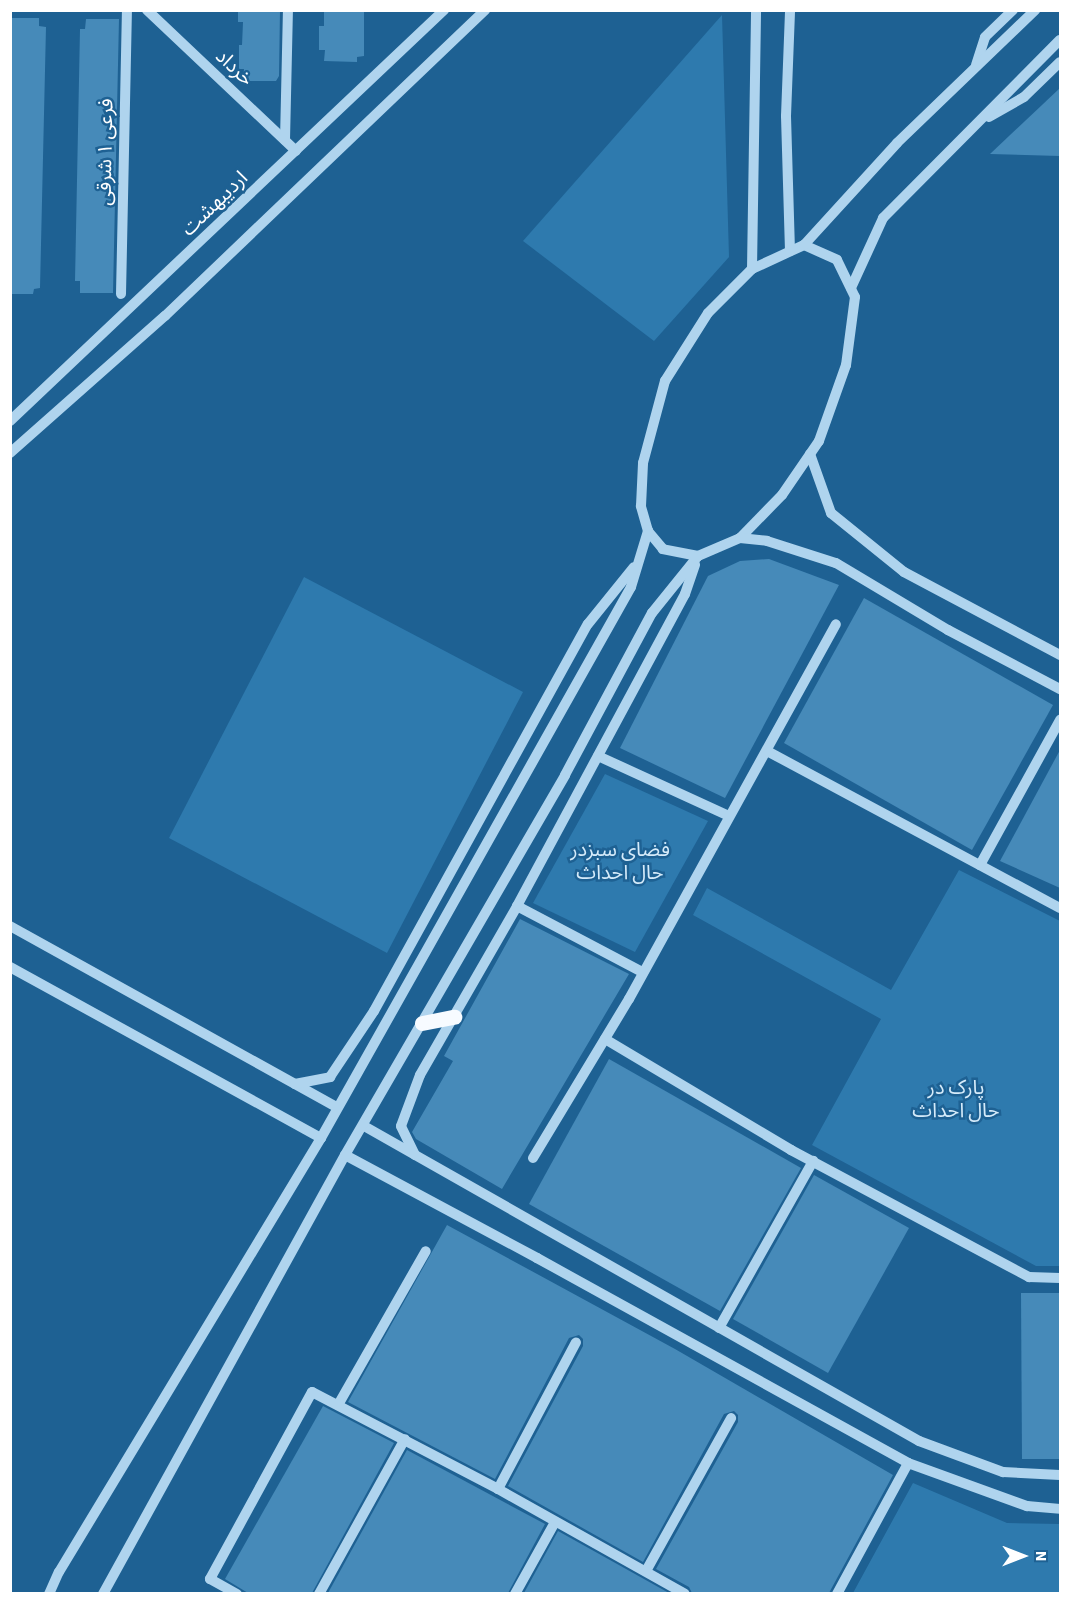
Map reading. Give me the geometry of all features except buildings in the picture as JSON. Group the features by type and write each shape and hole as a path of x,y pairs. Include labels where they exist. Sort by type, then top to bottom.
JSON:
{"main road":[{"path":"422,1023 454,1017"}],"street":[{"name":"فرعی ۱ شرقی","path":"121,294 127,10"},
{"name":"خرداد","path":"147,10 296,151"},
{"path":"285,140 288,10"},
{"name":"اردیبهشت","path":"10,421 444,10"},
{"path":"10,453 165,316 484,10"},
{"path":"752,268 756,10"},
{"path":"790,10 786,116 790,251"},
{"path":"974,69 985,37 1013,10"},
{"path":"698,556 663,549 648,531 641,506 643,463 665,381 708,313 752,268 804,244 897,143 1035,10"},
{"path":"851,288 883,218 1060,40"},
{"path":"976,125 1024,97 1060,62"},
{"path":"103,1593 345,1155 364,1126 566,775 652,613 698,556 740,538 782,495 819,441 832,412 846,365 855,297 837,260 804,244"},
{"path":"810,454 831,513 904,572 1060,656"},
{"path":"49,1593 59,1572 321,1138 631,587 648,531"},
{"path":"740,538 767,541 836,563 948,630 1060,689"},
{"path":"415,1155 401,1126 420,1076 517,906 685,594 698,556"},
{"path":"295,1084 330,1077 374,1011 588,624 640,560"},
{"path":"533,1158 605,1039 836,624"},
{"path":"980,865 1060,720"},
{"path":"767,751 1060,908"},
{"path":"598,756 729,816"},
{"path":"517,906 642,972"},
{"path":"10,926 337,1107"},
{"path":"10,967 321,1138"},
{"path":"605,1039 813,1161 1029,1277 1060,1278"},
{"path":"364,1126 919,1441 1003,1472 1060,1475"},
{"path":"345,1155 548,1263 908,1462 1027,1506 1060,1509"},
{"path":"719,1328 813,1161"},
{"path":"339,1406 426,1251"},
{"path":"498,1489 576,1342"},
{"path":"236,1593 210,1579 312,1392 405,1438 685,1593"},
{"path":"646,1571 731,1418"},
{"path":"319,1593 405,1438"},
{"path":"837,1593 908,1462"},
{"path":"515,1593 555,1522"}],"green space":[{"path":"722,15 729,257 654,341 523,241"},
{"path":"304,577 523,692 387,953 169,838"},
{"name":"فضای سبزدر حال احداث","path":"605,774 708,821 635,952 533,903"},
{"name":"پارک در حال احداث","path":"959,870 1060,921 1060,1266 1036,1266 812,1145 881,1019 693,915 707,888 891,990"},
{"path":"913,1483 1007,1523 1060,1524 1060,1593 853,1593"}]}
